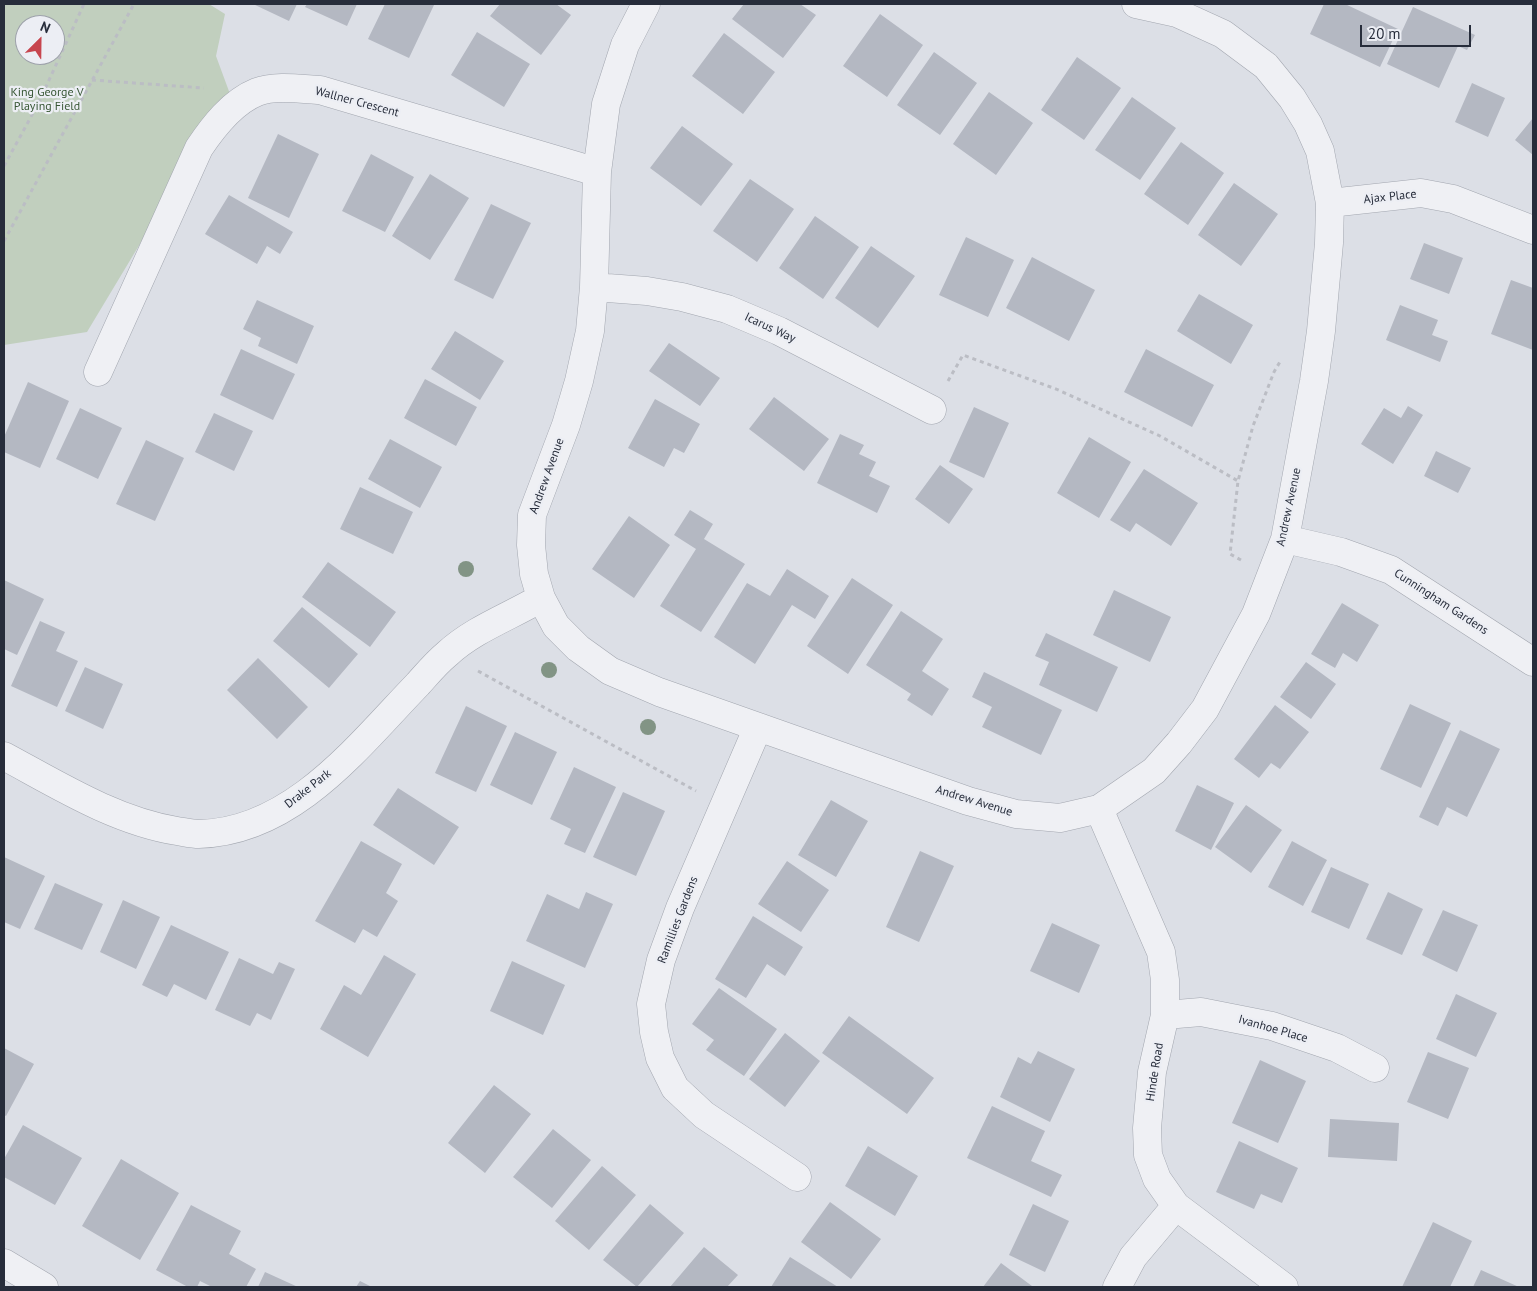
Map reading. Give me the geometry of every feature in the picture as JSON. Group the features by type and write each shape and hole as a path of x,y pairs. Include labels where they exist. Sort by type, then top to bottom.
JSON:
{"street":[{"name":"Andrew Avenue","path":"646,4 625,45 606,104 597,172 594,287 590,331 579,381 566,425 532,515 531,545 534,574 541,598 556,626 578,648 610,671 660,692 968,801 1016,814 1060,818 1099,809 1154,771 1180,743 1205,709 1256,614 1285,538 1314,381 1321,331 1329,243 1330,203 1320,150 1308,124 1292,98 1266,66 1223,34 1177,13 1136,4"},
{"name":"Wallner Crescent","path":"98,372 199,148 213,126 234,106 257,92 284,88 320,90 597,172"},
{"name":"Ajax Place","path":"1330,203 1421,194 1453,199 1533,230"},
{"name":"Icarus Way","path":"594,287 647,291 727,309 779,331 932,410"},
{"name":"Cunningham Gardens","path":"1285,538 1341,552 1391,570 1533,662"},
{"name":"Drake Park","path":"4,756 119,815 158,828 198,834 234,829 268,818 302,797 345,759 447,654 484,626 516,613 541,598"},
{"name":"Ramillies Gardens","path":"758,727 680,908 661,960 651,1004 654,1032 660,1058 675,1088 704,1115 797,1177"},
{"name":"Hinde Road","path":"1099,809 1161,952 1165,980 1165,1015 1152,1072 1147,1128 1148,1155 1157,1179 1176,1206 1284,1287"},
{"name":"Ivanhoe Place","path":"1165,1015 1201,1012 1272,1026 1337,1048 1375,1068"},
{"path":"1117,1287 1133,1257 1176,1206"},
{"path":"4,1263 44,1287"}],"path":[{"path":"4,166 38,104 84,4"},
{"path":"4,241 134,4"},
{"path":"92,80 257,92"},
{"path":"1271,575 1230,554 1238,481 1253,426 1274,372 1293,341 1321,331"},
{"path":"932,410 963,355 1056,389 1160,436 1238,481"},
{"path":"447,654 724,807"}],"green space":[{"name":"King George V Playing Field","path":"4,4 209,4 225,14 216,56 230,94 87,332 4,345"}],"building":[{"path":"253,4 297,4 289,21"},
{"path":"307,4 357,4 347,26 305,7"},
{"path":"385,4 434,5 409,58 368,39"},
{"path":"500,4 556,4 571,15 541,55 490,16"},
{"path":"744,4 800,4 816,15 783,58 732,19"},
{"path":"1324,4 1345,4 1398,29 1380,67 1310,34"},
{"path":"1413,7 1475,35 1467,50 1458,46 1439,88 1387,64"},
{"path":"880,14 923,45 887,97 843,66"},
{"path":"477,32 530,64 504,107 451,75"},
{"path":"724,33 775,72 743,114 692,76"},
{"path":"934,52 977,83 940,135 897,105"},
{"path":"1077,57 1121,88 1084,140 1041,110"},
{"path":"1472,83 1505,98 1488,137 1455,122"},
{"path":"989,92 1033,123 996,175 953,144"},
{"path":"1132,97 1176,128 1140,180 1095,150"},
{"path":"1533,118 1533,155 1515,140"},
{"path":"682,126 733,164 701,206 650,168"},
{"path":"278,134 319,154 289,218 248,198"},
{"path":"1181,142 1224,173 1188,225 1144,194"},
{"path":"371,154 414,177 385,232 342,211"},
{"path":"430,174 469,198 430,260 392,236"},
{"path":"750,179 794,209 757,262 713,231"},
{"path":"1234,183 1278,214 1241,266 1198,235"},
{"path":"229,195 293,232 280,254 267,246 257,264 205,234"},
{"path":"491,204 531,223 493,299 454,280"},
{"path":"815,216 859,247 823,299 779,268"},
{"path":"966,237 1014,260 988,317 939,295"},
{"path":"1424,243 1463,258 1449,294 1410,279"},
{"path":"871,246 915,276 878,328 835,298"},
{"path":"1032,257 1095,290 1069,341 1006,308"},
{"path":"1511,280 1533,288 1533,350 1491,334"},
{"path":"1199,294 1253,325 1231,364 1177,331"},
{"path":"257,300 314,326 297,364 258,346 261,338 243,329"},
{"path":"1400,305 1438,320 1432,335 1448,341 1440,362 1386,340"},
{"path":"455,331 504,361 480,400 431,369"},
{"path":"669,343 720,378 700,406 649,371"},
{"path":"241,349 295,374 273,420 220,395"},
{"path":"1146,349 1214,385 1192,427 1124,392"},
{"path":"425,379 477,407 456,446 404,418"},
{"path":"28,382 69,401 40,468 4,452 4,437"},
{"path":"774,397 829,439 804,471 749,429"},
{"path":"655,399 700,424 684,453 674,448 664,467 628,448"},
{"path":"1408,406 1423,415 1393,464 1361,444 1384,408 1401,418"},
{"path":"974,407 1009,423 984,478 949,462"},
{"path":"80,408 122,428 98,479 56,459"},
{"path":"214,413 253,431 234,471 195,452"},
{"path":"840,434 864,445 859,454 876,462 869,476 890,486 877,513 817,483"},
{"path":"1089,437 1131,462 1099,518 1057,493"},
{"path":"390,439 442,467 420,508 368,479"},
{"path":"146,440 184,458 155,521 116,504"},
{"path":"1436,451 1471,468 1458,493 1424,476"},
{"path":"940,465 973,489 949,524 915,499"},
{"path":"1144,469 1198,503 1171,546 1136,523 1130,532 1110,520"},
{"path":"360,487 413,512 393,554 340,529"},
{"path":"690,510 713,524 704,539 745,564 701,632 660,606 696,549 674,535"},
{"path":"629,516 670,545 634,598 592,569"},
{"path":"328,562 396,612 370,647 302,597"},
{"path":"787,569 829,596 815,619 792,605 755,664 714,637 747,583 770,596"},
{"path":"852,578 893,605 848,674 807,646"},
{"path":"4,580 44,599 17,655 4,649"},
{"path":"1114,590 1171,617 1150,662 1093,635"},
{"path":"1342,603 1379,625 1357,662 1343,653 1335,668 1311,654"},
{"path":"302,607 358,654 329,688 273,641"},
{"path":"901,611 943,639 922,671 949,689 932,716 907,700 911,694 866,665"},
{"path":"40,621 65,632 56,651 78,661 57,707 11,686"},
{"path":"1046,633 1118,667 1097,712 1039,685 1049,662 1035,656"},
{"path":"258,658 308,707 277,739 227,690"},
{"path":"1306,662 1336,684 1311,719 1280,697"},
{"path":"85,667 123,684 103,729 65,711"},
{"path":"984,672 1062,710 1041,755 982,727 992,707 972,697"},
{"path":"1410,704 1451,723 1421,788 1380,769"},
{"path":"1275,705 1309,732 1280,769 1271,763 1259,778 1234,759"},
{"path":"466,706 507,726 476,792 435,773"},
{"path":"1460,730 1500,749 1467,817 1447,807 1438,826 1419,817"},
{"path":"515,732 557,752 532,805 490,785"},
{"path":"574,767 616,787 585,853 564,844 571,829 550,819"},
{"path":"1197,785 1234,803 1211,850 1175,831"},
{"path":"398,788 459,827 434,865 373,825"},
{"path":"623,792 665,811 636,876 593,857"},
{"path":"831,800 868,821 836,877 798,855"},
{"path":"1246,805 1282,830 1251,873 1215,847"},
{"path":"361,841 402,864 386,893 398,901 377,937 363,929 355,943 315,921"},
{"path":"1292,841 1327,860 1303,906 1268,887"},
{"path":"920,851 954,866 919,942 886,927"},
{"path":"4,857 45,876 20,929 4,922"},
{"path":"787,861 829,890 801,932 758,904"},
{"path":"1331,867 1369,884 1349,929 1311,912"},
{"path":"55,883 103,904 82,950 34,929"},
{"path":"586,892 613,904 585,968 526,941 547,894 579,909"},
{"path":"1388,892 1423,909 1402,955 1366,939"},
{"path":"123,900 160,917 136,969 100,952"},
{"path":"1443,910 1478,925 1457,972 1422,955"},
{"path":"753,916 803,947 785,976 767,964 746,998 715,979"},
{"path":"1052,923 1100,945 1079,993 1030,971"},
{"path":"171,925 229,952 206,1000 174,984 167,997 142,985"},
{"path":"384,955 416,974 368,1057 320,1029 344,985 361,995"},
{"path":"239,958 273,974 279,962 295,969 271,1020 257,1013 250,1026 215,1010"},
{"path":"512,961 565,985 543,1035 490,1011"},
{"path":"719,988 777,1029 744,1076 706,1050 714,1040 692,1024"},
{"path":"1456,994 1497,1013 1476,1057 1436,1039"},
{"path":"849,1016 934,1078 907,1114 822,1053"},
{"path":"785,1033 820,1061 785,1107 749,1079"},
{"path":"4,1048 34,1064 6,1116 4,1115"},
{"path":"1038,1051 1075,1069 1050,1122 1000,1097 1018,1057 1031,1064"},
{"path":"1428,1052 1469,1068 1448,1119 1407,1102"},
{"path":"1260,1060 1306,1081 1278,1143 1232,1123"},
{"path":"494,1085 531,1114 485,1173 448,1143"},
{"path":"992,1106 1045,1131 1031,1161 1062,1175 1051,1197 967,1158"},
{"path":"1330,1119 1399,1123 1397,1161 1328,1157"},
{"path":"23,1125 82,1158 55,1205 4,1177 4,1159"},
{"path":"553,1129 591,1160 552,1208 513,1177"},
{"path":"1239,1141 1298,1168 1282,1203 1261,1194 1254,1209 1216,1192"},
{"path":"868,1146 918,1176 895,1216 845,1186"},
{"path":"121,1159 179,1193 140,1260 82,1226"},
{"path":"602,1166 636,1195 589,1250 555,1221"},
{"path":"830,1202 881,1239 851,1279 801,1242"},
{"path":"650,1204 684,1233 637,1287 603,1260"},
{"path":"1033,1204 1069,1221 1045,1272 1009,1255"},
{"path":"191,1205 241,1231 229,1254 256,1269 246,1287 212,1287 200,1281 197,1287 188,1287 156,1270"},
{"path":"1433,1222 1472,1241 1450,1287 1402,1287"},
{"path":"704,1247 738,1275 727,1287 670,1287"},
{"path":"790,1257 838,1287 771,1287"},
{"path":"1001,1263 1032,1286 983,1287"},
{"path":"1481,1270 1519,1287 1473,1287"},
{"path":"265,1272 298,1287 258,1287"},
{"path":"360,1281 372,1287 356,1287"}]}
